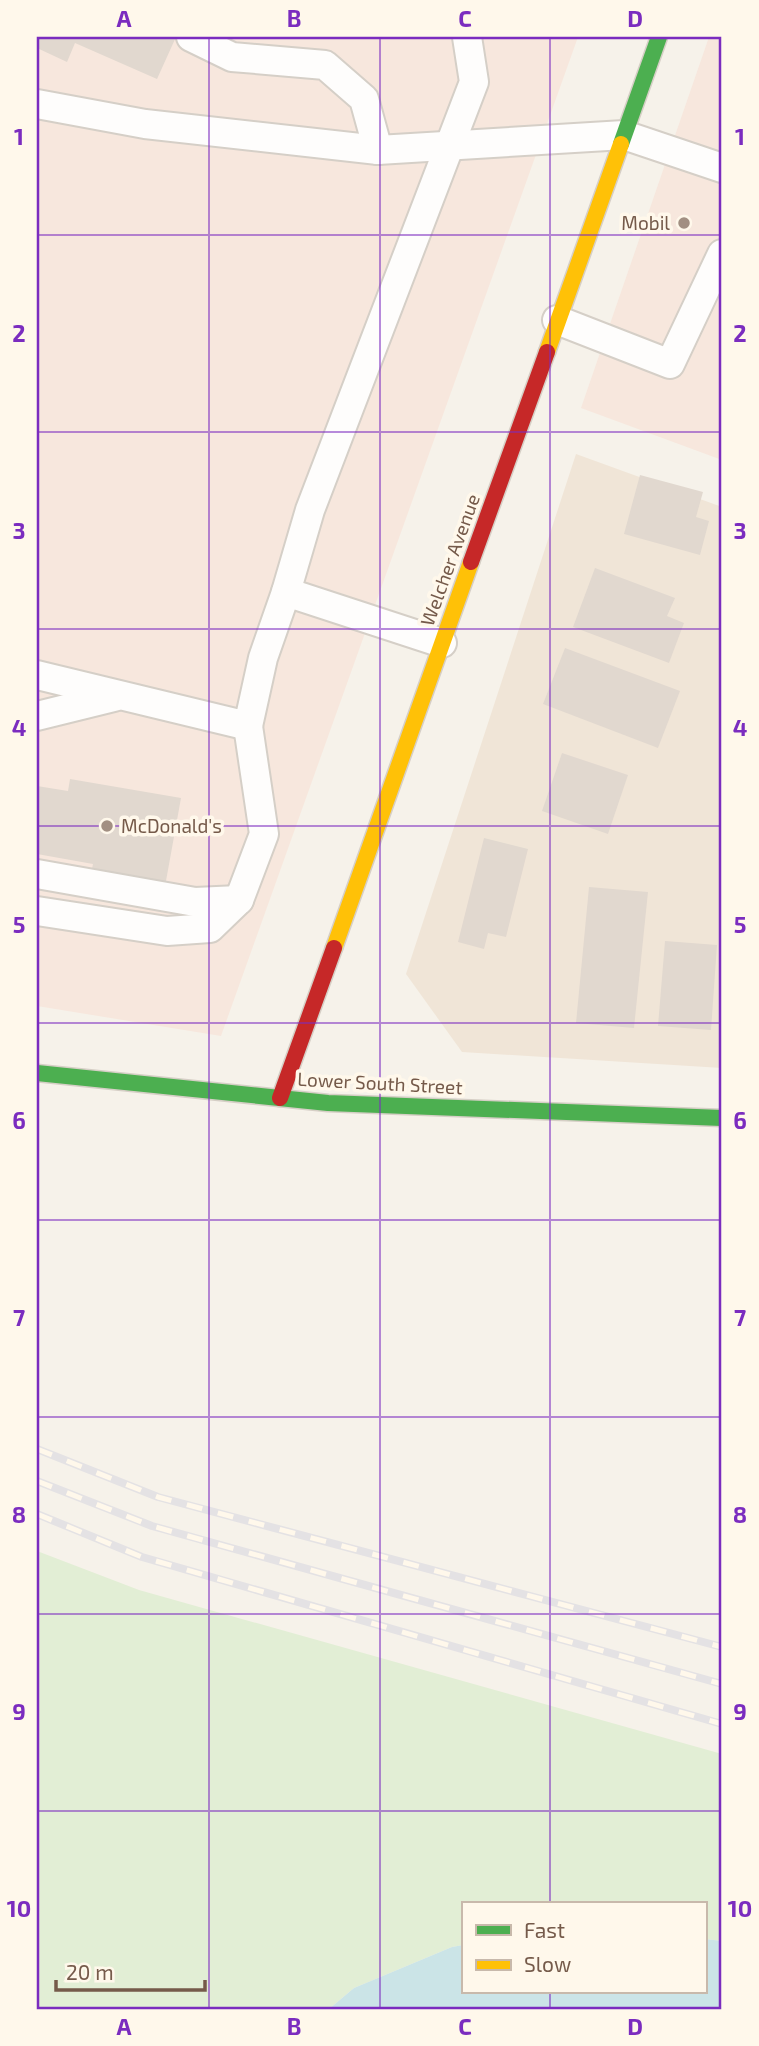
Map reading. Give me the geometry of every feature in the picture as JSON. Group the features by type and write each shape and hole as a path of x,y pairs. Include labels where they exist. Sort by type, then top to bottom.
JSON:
{"street":[{"name":"Welcher Avenue","path":"280,1098 659,37"},
{"name":"Lower South Street","path":"37,1073 328,1103 722,1118"}],"lane":[{"path":"191,37 232,57 325,65 364,99 378,150"},
{"path":"37,911 167,931 188,930 210,928 239,900 264,834 248,726 263,658 310,510 474,82 467,37"},
{"path":"37,104 145,124 378,150 624,135 722,168"},
{"path":"557,320 670,364 722,254"},
{"path":"286,592 442,643"},
{"path":"37,675 248,726"},
{"path":"37,716 120,695"},
{"path":"37,874 195,902 239,900"}],"shaded area":[{"path":"37,37 578,37 221,1036 37,1006"},
{"name":"Mobil","path":"709,37 722,37 722,460 581,408"},
{"path":"576,454 722,507 722,1068 462,1052 406,974"}],"green space":[{"path":"37,1551 139,1590 722,1754 722,1941 706,1939 706,1902 462,1902 462,1945 354,1988 329,2009 37,2009"}],"water":[{"path":"706,1939 722,1941 722,2009 329,2009 354,1988 462,1945 462,1994 706,1994"}],"building":[{"path":"37,37 176,37 157,79 75,43 67,62 37,48"},
{"path":"640,475 703,492 696,517 709,521 700,555 624,534"},
{"path":"595,568 675,598 667,616 684,623 669,663 573,627"},
{"path":"565,648 680,691 658,748 543,704"},
{"path":"562,753 628,775 608,834 542,811"},
{"name":"McDonald's","path":"70,779 181,798 164,892 90,879 93,864 37,854 37,786 68,791"},
{"path":"484,838 528,849 506,937 488,933 484,949 458,942"},
{"path":"589,887 648,892 634,1028 576,1023"},
{"path":"665,941 717,945 711,1030 658,1026"}],"railway":[{"path":"37,1449 158,1497 722,1647"},
{"path":"37,1481 152,1526 722,1684"},
{"path":"37,1514 142,1557 722,1724"}],"traffic: fast":[{"path":"621,144 659,37"},
{"path":"37,1073 328,1103 722,1118"}],"traffic: slow":[{"path":"547,352 621,144"},
{"path":"334,948 471,562"}],"traffic: jam":[{"path":"471,562 547,352"},
{"path":"280,1098 334,948"}],"place":[{"name":"Mobil","path":"684,223"},
{"name":"McDonald's","path":"107,826"}]}
